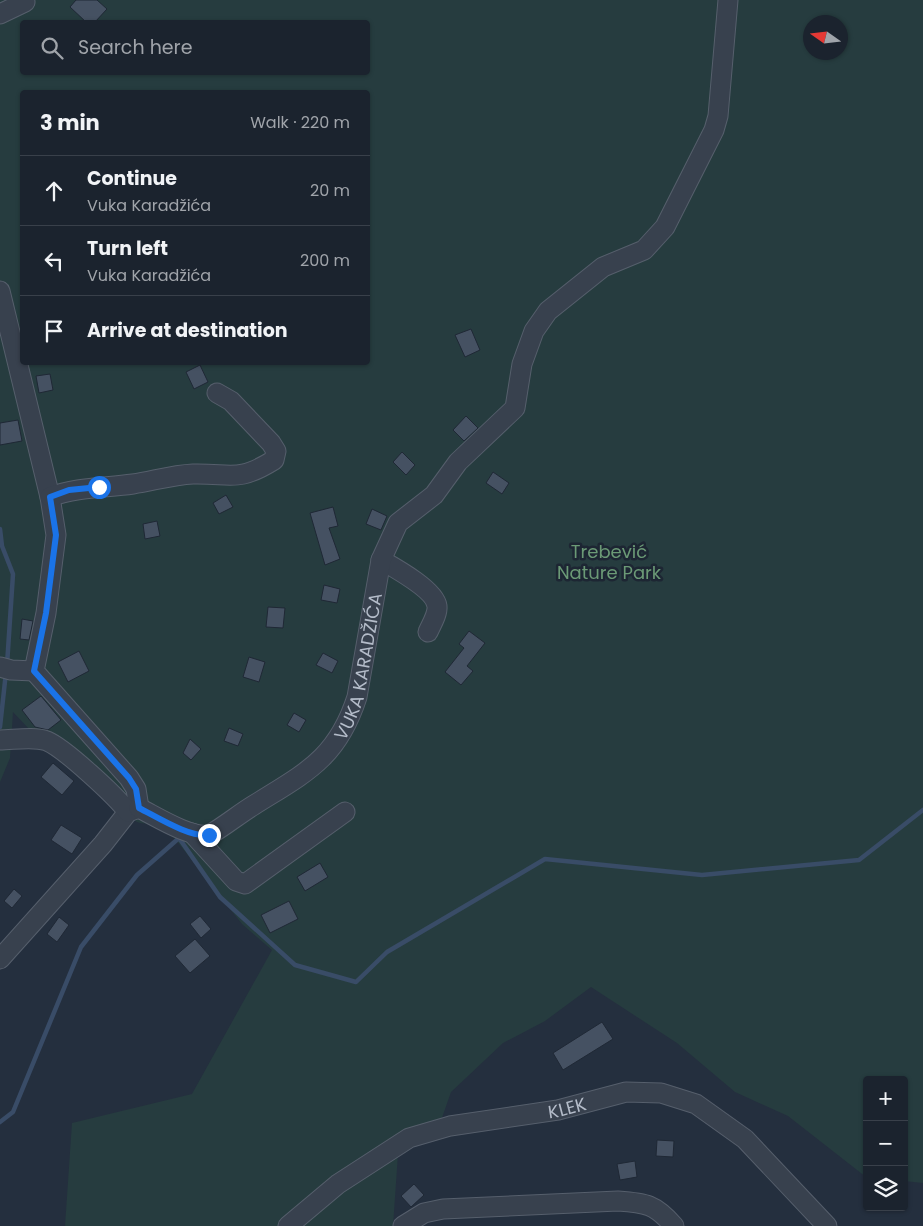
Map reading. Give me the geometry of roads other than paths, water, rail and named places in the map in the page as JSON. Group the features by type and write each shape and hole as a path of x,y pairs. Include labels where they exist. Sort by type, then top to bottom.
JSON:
{"street":[{"name":"VUKA KARADŽIĆA","path":"192,833 202,836 209,835 253,805 287,786 311,770 339,738 351,716 357,697 381,560 398,523 434,494 458,462 515,408 522,364 534,331 548,311 603,267 644,250 665,227 714,130 718,116 728,0"},
{"path":"0,14 25,2"},
{"path":"0,291 50,497 56,535 46,613 34,671"},
{"path":"50,497 69,490 133,484 169,476 194,474 236,477 255,472 274,460 276,451 271,443 231,401 218,393"},
{"path":"381,560 408,576 436,601 438,609 428,632"},
{"path":"3,948 134,810 136,789 129,778 34,671 6,669"},
{"path":"4,740 45,740 59,748 118,799 134,810 192,833 236,881 245,884 345,812"},
{"name":"KLEK","path":"288,1226 338,1184 408,1138 450,1126 558,1110 626,1092 661,1093 696,1104 745,1139 828,1226"},
{"path":"403,1226 424,1213 443,1209 618,1201 646,1203 662,1212 674,1226"}],"waterway":[{"path":"0,529 2,546 13,574 7,665"},
{"path":"0,727 6,672"},
{"path":"0,1122 13,1112 81,947 137,875 179,838 220,897 295,965 356,982 387,952 545,859 702,875 859,860 923,810"}],"park label":[{"name":"Trebević Nature Park","path":"609,561"}]}
